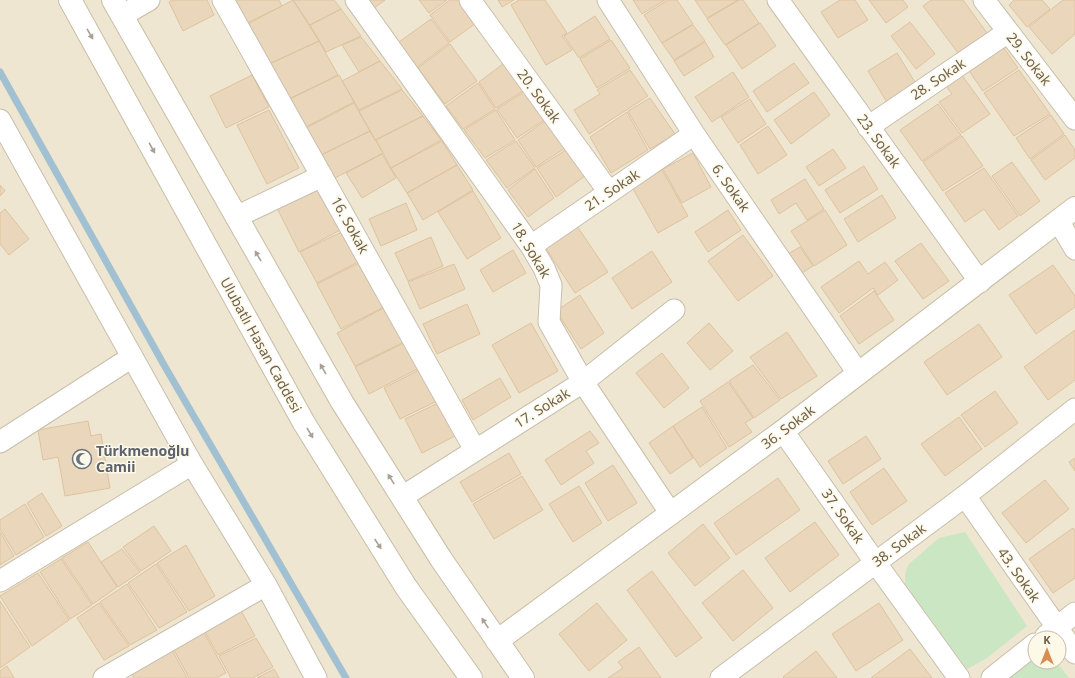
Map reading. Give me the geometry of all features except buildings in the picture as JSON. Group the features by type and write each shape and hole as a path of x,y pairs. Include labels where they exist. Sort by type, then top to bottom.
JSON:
{"main road":[{"name":"Ulubatlı Hasan Caddesi","path":"70,0 304,423 406,587 471,678"},
{"path":"118,8 342,402 402,497 523,678"},
{"name":"36. Sokak","path":"497,641 672,514 1067,215"}],"street":[{"path":"118,8 149,0"},
{"name":"16. Sokak","path":"223,0 475,450"},
{"name":"18. Sokak","path":"356,0 531,246 544,268 551,285 549,322 583,382 672,514"},
{"name":"20. Sokak","path":"470,0 609,192"},
{"name":"6. Sokak","path":"608,0 694,134 858,373"},
{"name":"29. Sokak","path":"984,0 1075,119"},
{"name":"23. Sokak","path":"787,3 868,127 980,282"},
{"name":"28. Sokak","path":"868,127 1008,32"},
{"path":"0,120 192,464 266,585 316,678"},
{"name":"21. Sokak","path":"531,246 694,134"},
{"path":"236,217 322,176"},
{"path":"1067,215 1075,249"},
{"name":"17. Sokak","path":"402,497 583,382 674,310"},
{"path":"0,442 132,357"},
{"name":"38. Sokak","path":"721,678 874,562 965,496 1075,409"},
{"name":"37. Sokak","path":"783,431 874,562 959,678"},
{"path":"0,581 192,464"},
{"name":"43. Sokak","path":"965,496 1048,630"},
{"path":"104,678 266,585"},
{"path":"1054,630 1075,613"},
{"name":"43. Sokak","path":"1067,647 1075,653"},
{"path":"992,678 1027,650"}],"shaded area":[{"path":"0,0 1075,0 1075,678 0,678"}],"green space":[{"path":"965,532 1027,626 987,658 967,669 905,584 905,574 909,564 939,538"},
{"path":"1027,662 1027,670 1062,670 1069,678 1006,678"}],"waterway":[{"path":"0,72 164,365 346,678"}],"place":[{"name":"Türkmenoğlu Camii","path":"82,459"}]}
